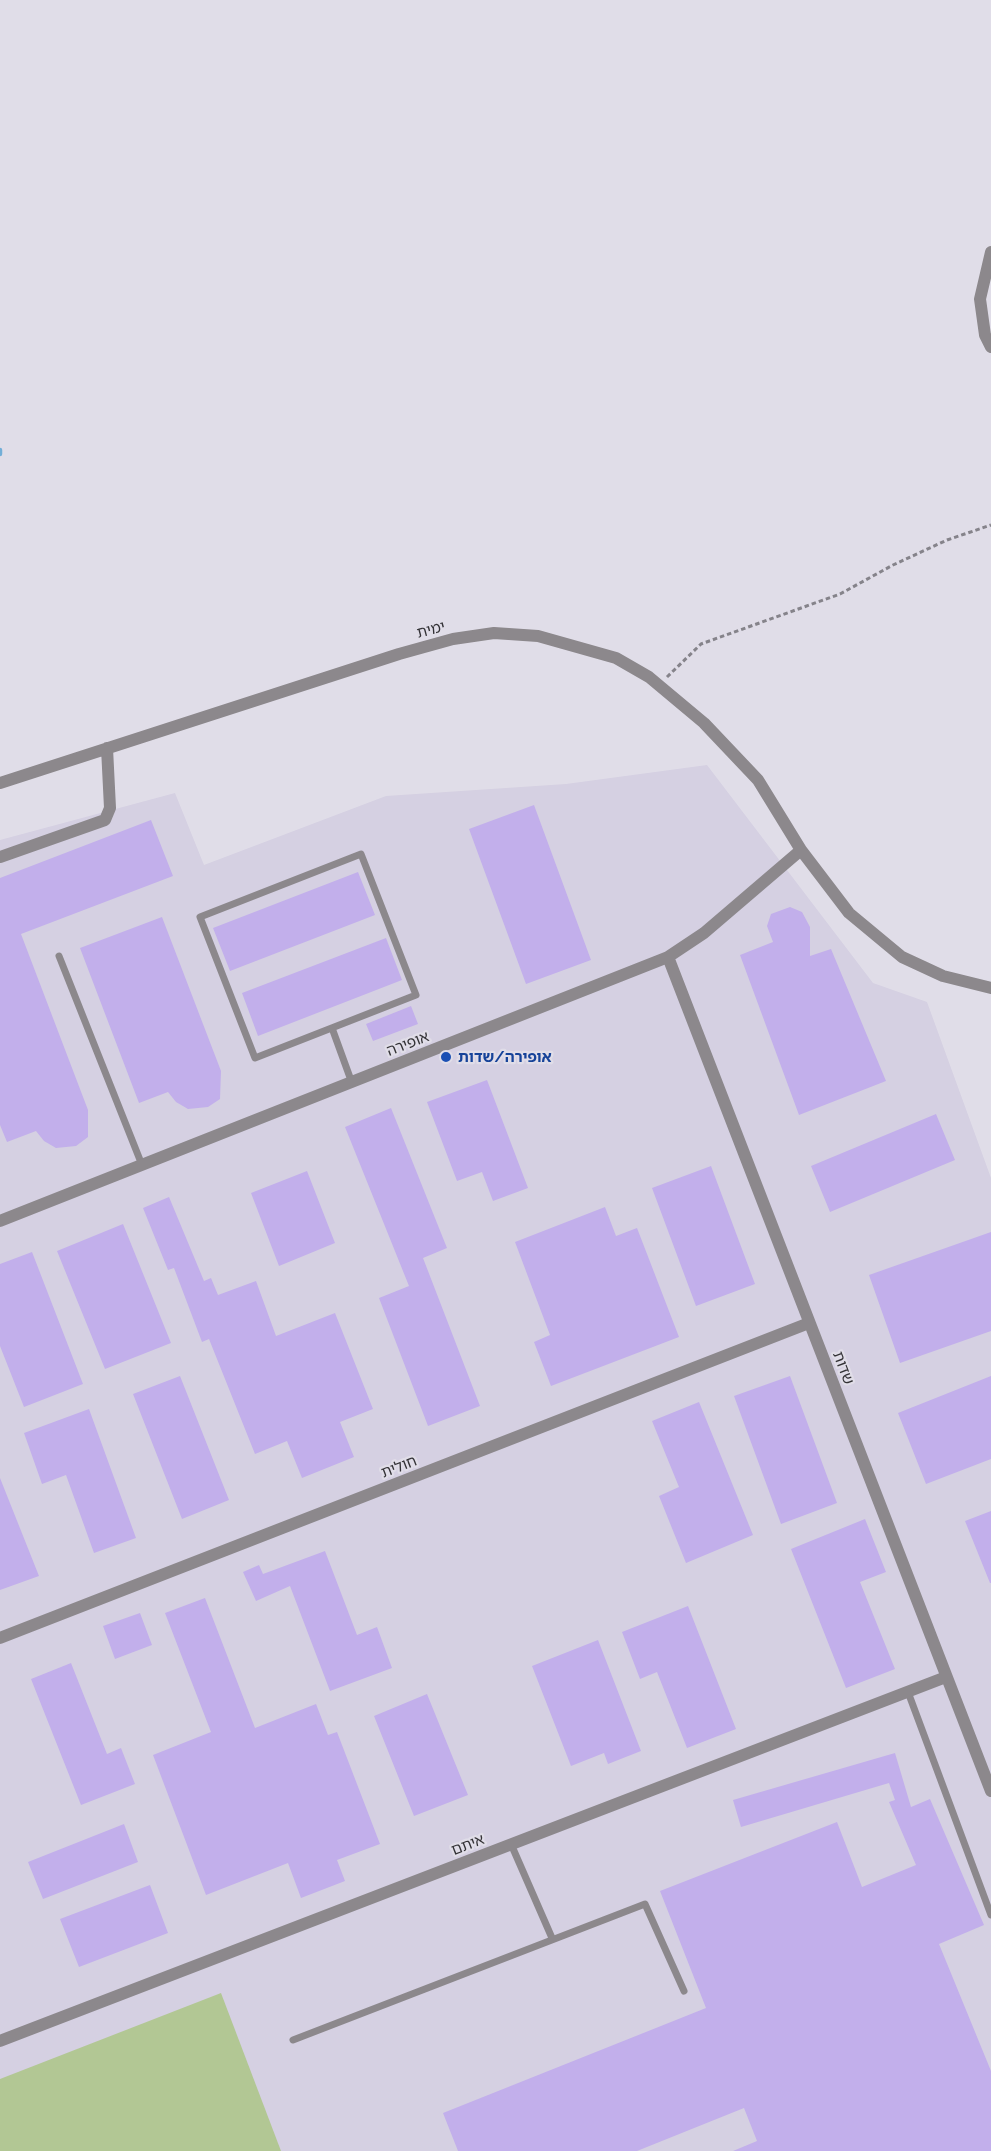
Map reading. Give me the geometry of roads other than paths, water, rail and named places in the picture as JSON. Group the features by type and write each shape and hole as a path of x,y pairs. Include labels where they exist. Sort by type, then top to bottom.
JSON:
{"street":[{"path":"991,252 980,299 985,335 991,346"},
{"name":"ימית","path":"0,783 399,654 453,639 494,633 538,636 576,644 616,658 659,685 704,723 758,780 801,850 849,913 902,957 943,976 991,988"},
{"path":"0,857 105,820 110,808 107,748"},
{"name":"אופירה","path":"0,1221 668,957 704,933 801,850"},
{"name":"שדות","path":"668,957 991,1791"},
{"name":"חולית","path":"0,1638 809,1323"},
{"name":"איתם","path":"0,2041 946,1677"}],"lane":[{"path":"361,854 416,995 332,1028 255,1058 200,917 361,854"},
{"path":"59,956 142,1165"},
{"path":"332,1028 352,1083"},
{"path":"908,1692 991,1915"},
{"path":"511,1844 552,1938"},
{"path":"293,2040 552,1938 645,1904 684,1991"}],"place":[{"name":"אופירה/שדות","path":"446,1057"}]}
